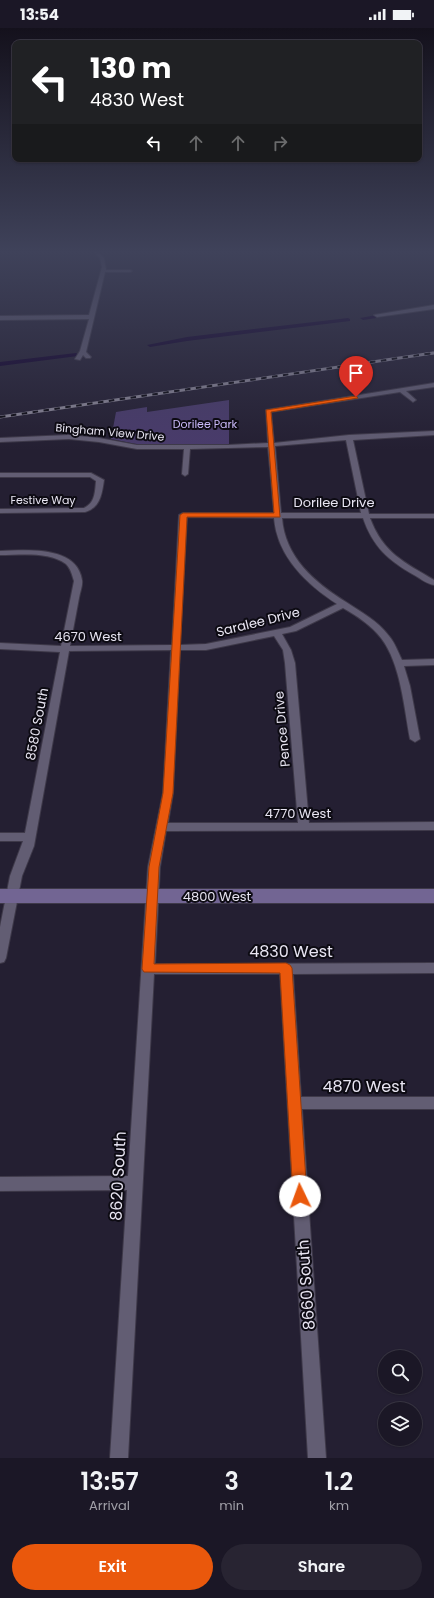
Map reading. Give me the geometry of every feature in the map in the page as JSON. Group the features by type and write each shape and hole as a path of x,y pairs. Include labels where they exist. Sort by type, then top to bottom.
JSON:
{"street":[{"path":"0,318 91,317 83,352 80,354 78,359"},
{"path":"83,352 88,357"},
{"path":"415,739 399,663 393,649 379,630 363,616 342,604 310,579 292,559 281,538 277,515 268,411 434,385"},
{"path":"401,390 413,400"},
{"path":"432,433 434,442"},
{"name":"Bingham View Drive","path":"0,440 69,437 99,440 137,447 187,448 271,445 349,437 432,433"},
{"path":"349,437 368,525 375,540 388,553 405,566 434,583"},
{"path":"185,474 187,448"},
{"name":"Festive Way","path":"0,475 96,476 100,480 96,503 94,506 85,510 0,511"},
{"name":"Dorilee Drive","path":"153,896 154,867 168,793 183,515 434,516"},
{"name":"8580 South","path":"0,553 42,554 66,560 75,568 78,581 64,649 30,837 26,852 6,896 0,958"},
{"name":"Saralee Drive","path":"176,649 216,646 276,633 304,624 342,604"},
{"name":"Pence Drive","path":"276,633 287,650 290,663 304,827"},
{"name":"4670 West","path":"0,646 64,649 176,649"},
{"path":"399,663 434,662"},
{"name":"4770 West","path":"161,827 434,826"},
{"path":"0,837 30,837"},
{"name":"4800 West","path":"6,896 434,896"},
{"name":"8620 South","path":"119,1458 153,896"},
{"name":"8660 South","path":"286,968 317,1458"},
{"name":"4830 West","path":"148,969 434,968"},
{"name":"4870 West","path":"294,1104 434,1103"},
{"path":"0,1184 136,1183"}],"green space":[{"name":"Dorilee Park","path":"229,400 229,445 141,445 111,439 116,412 147,407 147,412"}],"waterway":[{"path":"363,318 374,317"},
{"path":"150,345 187,339 348,320"},
{"path":"0,364 76,355"}],"railway":[{"path":"428,354 433,353"},
{"path":"428,354 434,353"},
{"path":"0,417 428,354"}],"route":[{"path":"300,1196 286,968 148,969 154,867 168,793 183,515 277,515 268,411 356,397"}]}
